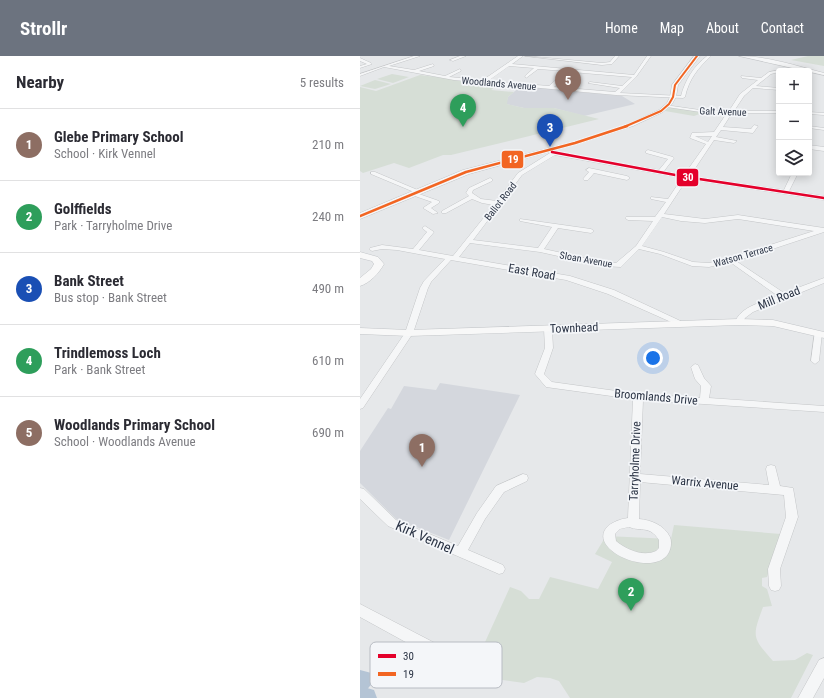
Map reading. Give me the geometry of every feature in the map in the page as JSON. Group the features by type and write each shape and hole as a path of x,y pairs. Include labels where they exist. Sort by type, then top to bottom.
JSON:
{"main road":[{"path":"360,216 466,172 551,151 631,125 661,111 667,106 673,97 675,85 697,56"},
{"path":"360,255 375,259 379,264 375,271 360,283"},
{"name":"Townhead","path":"360,331 409,333 739,322 773,323 821,334"}],"street":[{"path":"360,75 418,56"},
{"path":"452,60 464,56"},
{"path":"476,56 483,56"},
{"path":"483,82 521,56"},
{"path":"527,56 592,63 610,62 617,56"},
{"path":"616,94 635,76 649,56"},
{"path":"673,97 683,97 685,86 703,61 709,56"},
{"path":"741,56 801,68"},
{"path":"360,59 370,64 360,67"},
{"path":"584,72 592,63"},
{"path":"412,72 433,65"},
{"path":"508,65 635,76"},
{"name":"Woodlands Avenue","path":"384,66 446,78 483,82 616,94 673,97"},
{"path":"526,78 538,68"},
{"name":"Woodlands Avenue","path":"446,78 460,70"},
{"path":"550,88 569,71"},
{"name":"Sloan Avenue","path":"467,241 540,250 603,264 618,264 638,248 742,95 761,79 776,71"},
{"path":"812,71 824,74"},
{"path":"742,77 761,79"},
{"path":"590,83 624,87"},
{"path":"752,87 776,89"},
{"name":"Galt Avenue","path":"667,106 707,112 776,112"},
{"path":"812,113 824,114"},
{"path":"719,128 753,131 756,126"},
{"path":"812,127 824,129"},
{"path":"712,139 734,141"},
{"path":"812,147 824,149"},
{"path":"551,151 686,177 824,198"},
{"name":"Ballot Road","path":"409,333 424,288 428,281 467,241 499,203 520,174 551,151"},
{"path":"648,152 671,158 661,172"},
{"path":"589,174 614,180 628,166"},
{"path":"372,173 437,202 426,208 435,213"},
{"path":"618,176 627,178"},
{"path":"786,192 794,176"},
{"path":"490,180 471,189 470,193 472,197 480,201 499,203"},
{"path":"444,212 472,197"},
{"path":"653,198 669,201"},
{"path":"628,218 659,217 705,221 738,217 823,230"},
{"path":"522,220 591,231"},
{"path":"540,250 556,225"},
{"path":"787,225 796,239"},
{"path":"414,252 431,232 425,228"},
{"name":"Watson Terrace","path":"638,248 662,253 692,264 708,265 731,260 823,230"},
{"name":"East Road","path":"372,249 397,248 567,278 591,284 683,324"},
{"path":"731,260 783,296"},
{"name":"Mill Road","path":"739,322 741,316 750,310 824,280"},
{"name":"Broomlands Drive","path":"548,329 549,348 539,374 549,384 638,397 824,409"},
{"path":"360,406 409,333"},
{"path":"816,361 821,334"},
{"path":"695,367 700,379 706,386 704,402"},
{"name":"Tarryholme Drive","path":"633,524 638,397"},
{"path":"771,469 775,490"},
{"name":"Warrix Avenue","path":"634,477 789,491 792,517 774,569 775,586"},
{"path":"460,553 481,516 500,489 523,478"},
{"name":"Kirk Vennel","path":"360,492 392,523 499,569"},
{"path":"624,523 633,524 650,526 660,531 666,542 662,554 656,557 645,558 615,547 610,538 610,532 624,523"},
{"path":"360,610 421,642"},
{"path":"805,698 824,665"}],"shaded area":[{"path":"808,56 824,56 824,66 791,60"},
{"path":"392,74 409,77 393,83 377,79"},
{"path":"420,75 484,83 482,84 495,87 491,90 514,92 508,97 507,104 524,108 554,108 599,119 451,155 443,155 409,168 394,163 363,173 360,171 360,87 376,91"},
{"path":"375,80 391,84 375,89 360,86"},
{"path":"521,86 622,96 635,104 584,116 554,108 524,108 506,104 508,97"},
{"path":"669,108 705,112 694,116 665,111"},
{"path":"440,383 520,395 449,540 396,519 360,483 360,451 388,408 391,409 404,386 436,390"},
{"path":"674,525 781,534 767,577 762,578 762,586 767,589 772,606 763,607 757,625 756,636 761,647 773,661 795,660 807,653 813,655 791,698 570,698 559,681 550,678 537,677 524,683 502,680 502,642 485,642 510,587 521,591 529,599 539,599 550,577 598,589 612,562 595,554 606,536 671,539"}],"water":[{"path":"360,670 370,673 370,686 360,698"}],"waterway":[{"path":"360,697 366,698"}],"transit line":[{"name":"19","path":"360,216 466,172 575,143 631,125 661,111 669,104 673,97 675,85 697,56"},
{"name":"30","path":"552,152 686,177 824,198"}],"place":[{"name":"Woodlands Primary School","path":"568,100"},
{"name":"Trindlemoss Loch","path":"463,127"},
{"name":"Bank Street","path":"550,147"},
{"name":"Glebe Primary School","path":"422,467"},
{"name":"Golffields","path":"631,611"}]}
